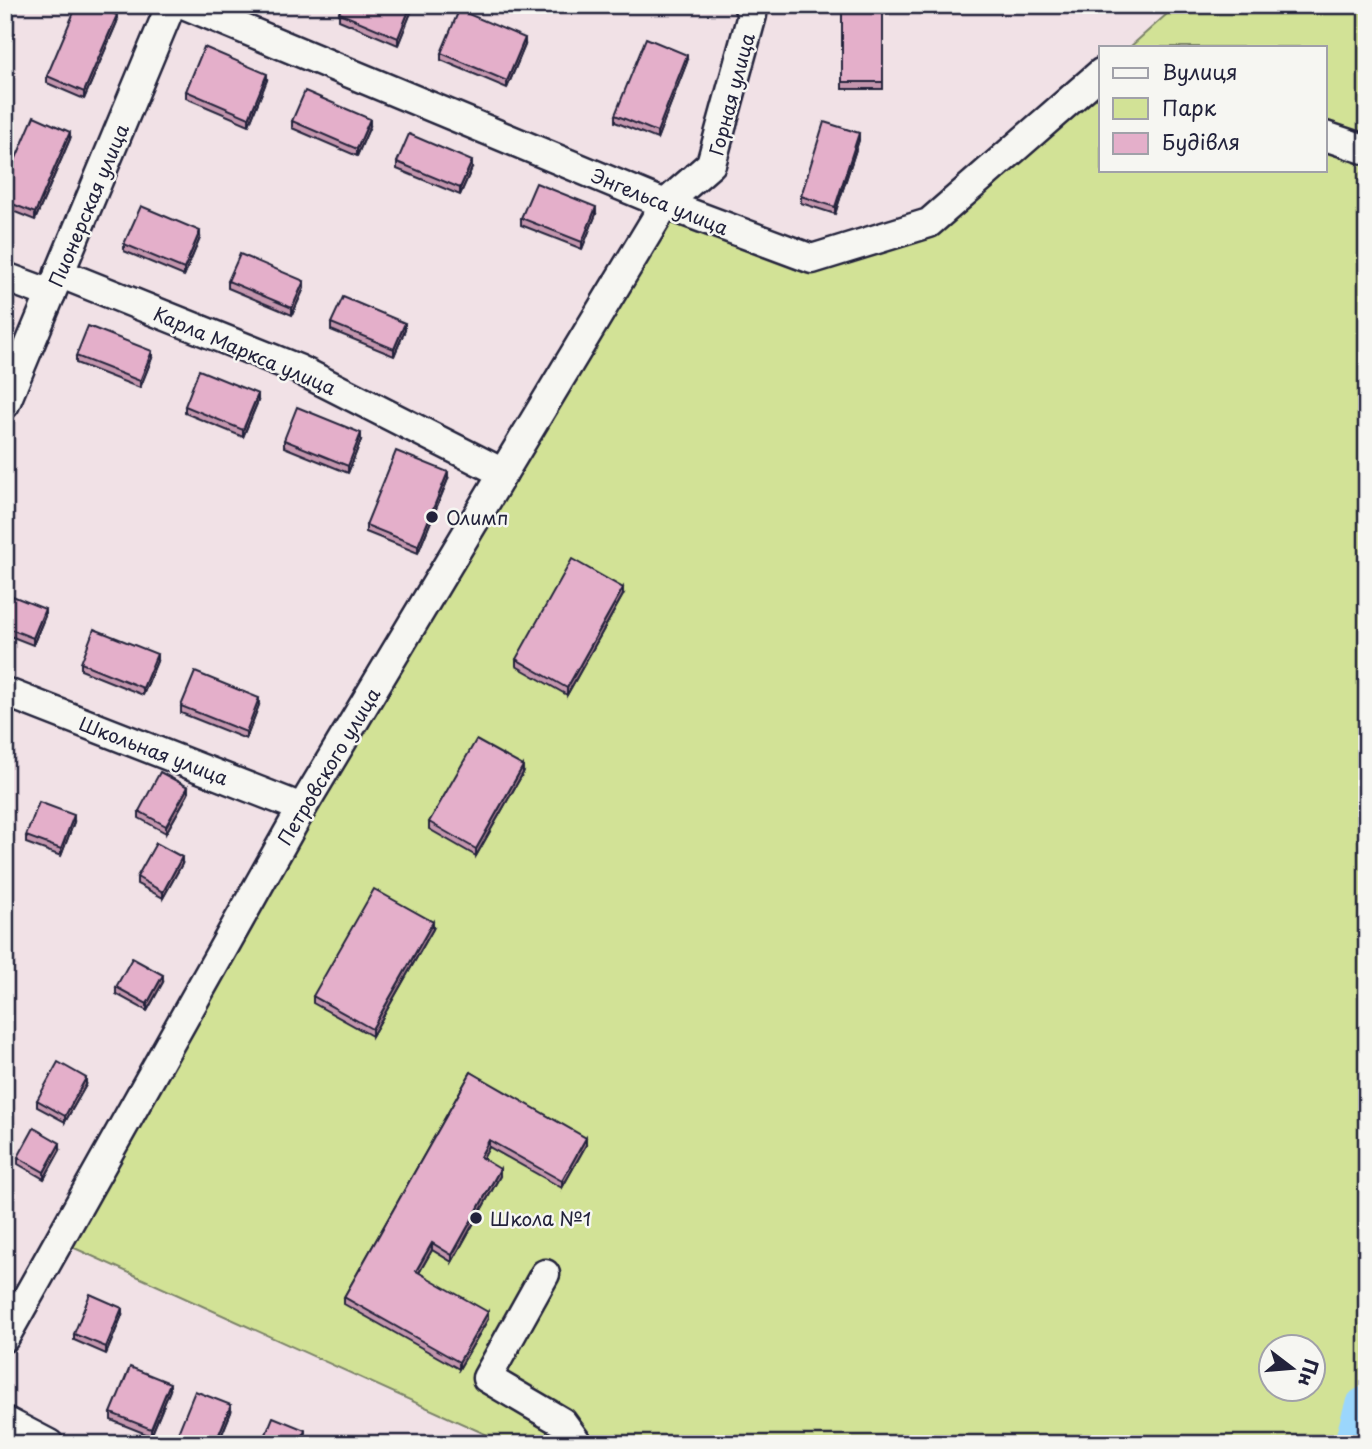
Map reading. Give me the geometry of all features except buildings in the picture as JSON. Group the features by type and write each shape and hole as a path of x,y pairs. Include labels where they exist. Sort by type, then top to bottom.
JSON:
{"street":[{"name":"Пионерская улица","path":"5,404 171,5"},
{"name":"Энгельса улица","path":"186,5 665,204 812,259 929,223 1099,75"},
{"name":"Горная улица","path":"665,204 711,164 752,15 748,5"},
{"path":"1326,136 1367,150"},
{"name":"Петровского улица","path":"5,1337 302,808 665,204"},
{"name":"Карла Маркса улица","path":"5,277 55,284 298,369 503,473"},
{"name":"Школьная улица","path":"5,692 302,808"},
{"path":"545,1274 487,1378 562,1422 578,1444"},
{"path":"5,1421 49,1444"}],"green space":[{"path":"1177,5 1367,5 1367,1444 507,1444 59,1241 665,204 812,259 929,223 1099,75 1099,172 1326,172 1326,46 1131,46"}],"waterway":[{"path":"1357,1444 1367,1409"}],"place":[{"name":"Олимп","path":"432,517"},
{"name":"Школа №1","path":"476,1218"}]}
